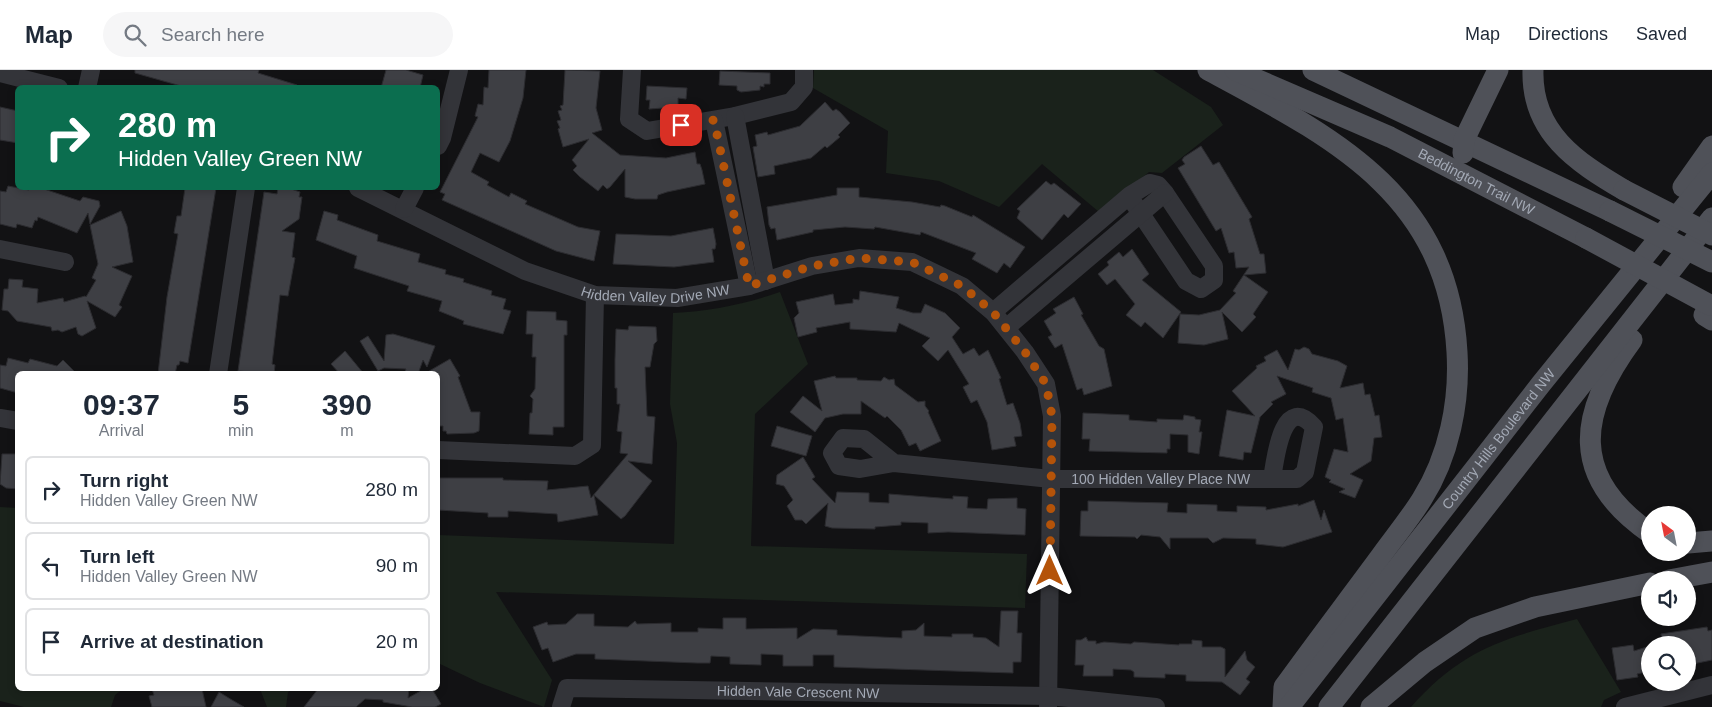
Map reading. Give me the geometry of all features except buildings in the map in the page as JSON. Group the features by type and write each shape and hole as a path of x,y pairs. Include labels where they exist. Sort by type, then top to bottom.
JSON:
{"main road":[{"path":"1208,70 1275,106 1332,142 1366,166 1386,184 1416,222 1432,250 1448,292 1456,327 1459,380 1454,417 1440,461 1422,498 1284,687 1282,707"},
{"name":"Beddington Trail NW","path":"1235,70 1390,138 1472,179 1586,238 1710,311"},
{"path":"1313,70 1464,140 1712,262"},
{"path":"1472,179 1463,158 1464,140 1498,70"},
{"path":"1533,70 1535,98 1542,118 1573,158 1624,190 1712,235"},
{"path":"1541,384 1569,336 1712,146"},
{"name":"Country Hills Boulevard NW","path":"1289,707 1541,384 1712,174"},
{"path":"1329,707 1712,218"},
{"path":"1641,526 1621,512 1606,492 1596,470 1590,447 1591,428 1600,395 1611,371 1658,305 1673,266"},
{"path":"1696,542 1712,541"},
{"path":"1371,707 1425,662 1475,628 1535,606 1641,585"}],"street":[{"path":"88,85 91,70"},
{"path":"440,142 459,70"},
{"path":"632,70 629,119 647,131 736,116 791,102 804,87 804,70"},
{"path":"0,73 47,85"},
{"path":"736,116 766,281"},
{"path":"714,120 749,286"},
{"path":"993,312 1129,196 1150,183 1158,185 1165,193 1214,266 1214,280 1201,289 1186,281 1129,196"},
{"path":"218,371 246,190"},
{"name":"Hidden Valley Drive NW","path":"362,190 404,209 525,271 595,295 677,298 749,286 812,266 859,258 912,262 962,286 993,312 1007,327 1046,384 1052,416 1049,702"},
{"path":"404,209 415,190"},
{"path":"1007,327 1165,193"},
{"path":"0,249 64,262"},
{"path":"440,450 575,456 592,445 595,295"},
{"path":"0,418 15,420"},
{"name":"100 Hidden Valley Place NW","path":"894,463 1051,479 1272,479"},
{"path":"1625,707 1712,685"},
{"name":"Hidden Vale Crescent NW","path":"561,707 567,688 724,699 1049,702 1156,707"}],"shaded area":[{"path":"814,70 1153,70 1211,107 1223,125 1162,173 1149,172 1099,212 1042,164 999,207 939,181 886,173 888,131 813,88"},
{"path":"780,292 808,364 755,414 751,546 1027,554 1025,608 496,592 552,680 544,707 480,683 440,664 440,535 674,544 677,443 670,404 673,313 700,311 754,300"},
{"path":"0,507 15,508 15,691 120,691 115,695 111,707 24,707 0,701"},
{"path":"1577,619 1621,692 1604,700 1601,707 1411,707 1448,671 1486,648 1506,640"},
{"path":"261,691 289,691 286,707 267,707"}],"route":[{"path":"681,125 714,120 749,286 812,266 859,258 912,262 962,286 993,312 1007,327 1046,384 1052,416 1050,571"}]}
